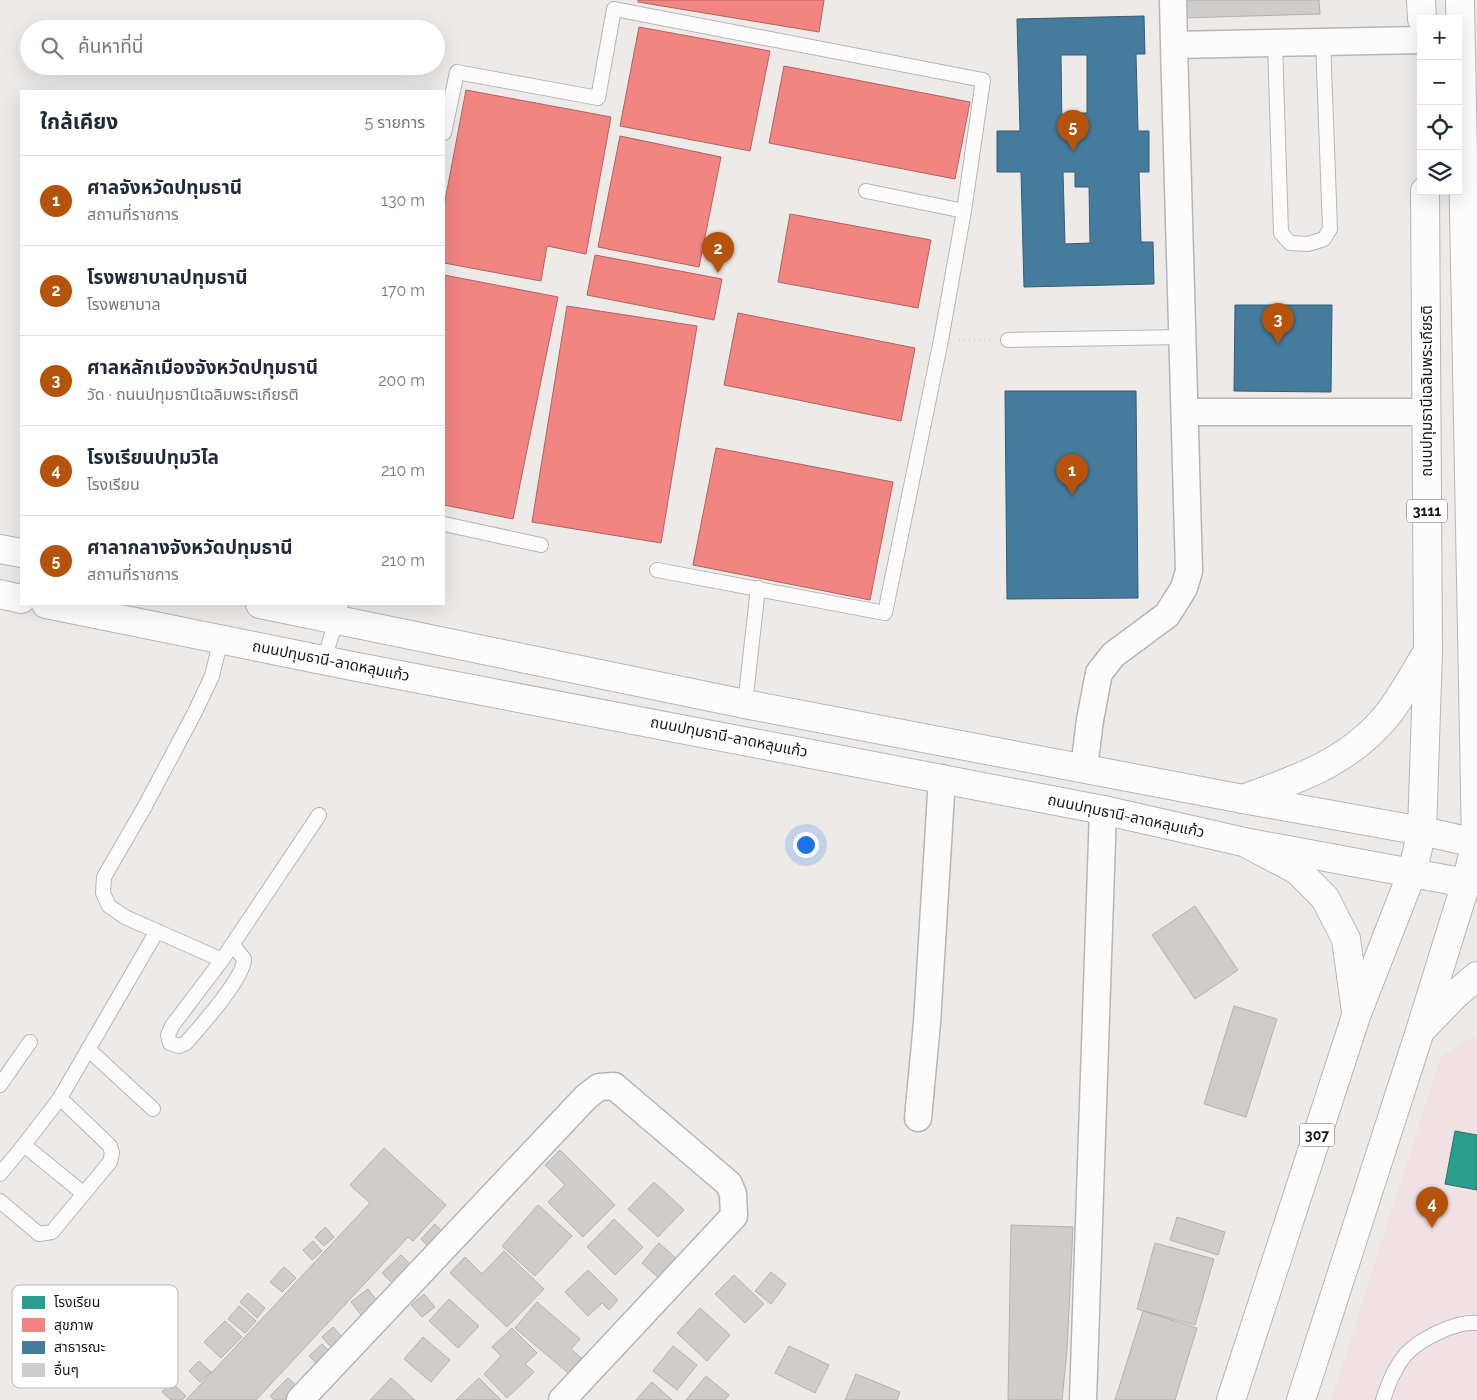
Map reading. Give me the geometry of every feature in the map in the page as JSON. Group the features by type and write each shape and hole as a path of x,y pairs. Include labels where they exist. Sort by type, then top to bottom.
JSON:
{"main road":[{"path":"1422,0 1422,15"},
{"name":"3111","path":"1460,0 1470,195 1476,843"},
{"name":"ถนนปทุมธานีเฉลิมพระเกียรติ","path":"1412,873 1422,831 1428,652 1425,195"},
{"path":"0,548 20,553"},
{"path":"0,594 20,599"},
{"name":"ถนนปทุมธานี-ลาดหลุมแก้ว","path":"51,605 324,660 942,778 1103,810 1244,842 1466,883"},
{"path":"270,605 339,612 745,704 1243,799 1422,831 1476,843 1466,883 1420,1031 1301,1400"},
{"path":"1243,799 1312,773 1344,755 1369,735 1389,712 1428,652"},
{"path":"1244,842 1298,870 1325,898 1346,939 1356,1016"},
{"name":"307","path":"1231,1400 1356,1016 1412,873"},
{"path":"1420,1031 1456,994 1477,976"}],"street":[{"path":"1084,768 1090,720 1099,673 1114,654 1167,615 1184,588 1189,571 1173,0"},
{"path":"1174,44 1417,40"},
{"path":"1185,412 1426,412"},
{"path":"918,1118 942,778"},
{"path":"1083,1400 1103,810"},
{"path":"300,1400 586,1097 599,1087 614,1086 729,1184 733,1194 734,1216 562,1400"}],"lane":[{"path":"445,128 457,72 598,98 614,9 983,80 964,211 941,340 885,613 657,570"},
{"path":"1275,43 1281,233 1290,243 1308,244 1324,240 1330,229 1323,42"},
{"path":"866,191 964,211"},
{"path":"1008,340 1183,337"},
{"path":"445,524 541,545"},
{"path":"745,704 758,588"},
{"path":"324,660 339,612"},
{"path":"221,639 212,676 144,808 104,877 102,893 109,906 125,917 222,960"},
{"path":"233,945 244,959 243,967 235,982 186,1043 179,1046 170,1043 168,1035 172,1026 233,945 319,815"},
{"path":"0,1174 60,1098 157,931"},
{"path":"0,1085 30,1042"},
{"path":"88,1049 153,1109"},
{"path":"0,1201 39,1234 43,1235 52,1232 110,1162 112,1153 110,1146 60,1098"},
{"path":"24,1145 84,1194"},
{"path":"1384,1400 1389,1382 1407,1354 1432,1336 1457,1325 1477,1324"}],"path":[{"path":"941,340 1008,340"}],"shaded area":[{"path":"1477,1035 1477,1400 1331,1400 1441,1056"}],"building: โรงเรียน":[{"path":"1455,1131 1477,1135 1477,1190 1445,1184"}],"building: สุขภาพ":[{"path":"638,0 824,0 819,32 638,2"},
{"path":"639,27 770,51 750,151 620,126"},
{"path":"784,66 970,102 955,179 769,143"},
{"path":"466,90 611,117 586,254 547,246 541,281 445,263 445,201"},
{"path":"620,136 721,157 699,267 598,247"},
{"path":"790,214 931,240 918,308 778,282"},
{"path":"595,255 722,279 714,320 587,295"},
{"path":"445,275 558,297 513,519 445,505"},
{"path":"567,306 697,326 661,543 532,522"},
{"path":"738,313 915,348 901,421 724,385"},
{"path":"716,448 893,482 870,600 693,565"}],"building: สาธารณะ":[{"path":"1144,16 1145,54 1136,54 1138,131 1149,131 1149,172 1139,172 1141,242 1153,242 1154,284 1024,287 1021,172 997,172 997,131 1020,131 1017,19","holes":["1061,55 1087,55 1087,113 1073,113 1074,131 1062,131","1063,172 1075,172 1075,187 1089,187 1090,243 1065,244"]},
{"path":"1235,305 1332,305 1331,392 1234,391"},
{"path":"1005,391 1136,391 1138,598 1007,599"}],"building: อื่นๆ":[{"path":"1180,0 1319,0 1320,14 1180,18"},
{"path":"1195,906 1238,970 1195,999 1152,935"},
{"path":"1234,1006 1277,1019 1246,1117 1204,1104"},
{"path":"384,1148 446,1205 413,1241 408,1237 256,1400 186,1400 370,1203 350,1185"},
{"path":"560,1150 615,1205 583,1237 548,1202 565,1185 545,1165"},
{"path":"654,1182 684,1210 658,1237 628,1209"},
{"path":"538,1205 572,1236 535,1276 502,1246"},
{"path":"1177,1217 1225,1232 1218,1255 1170,1240"},
{"path":"614,1219 643,1247 615,1275 587,1247"},
{"path":"435,1224 444,1233 430,1248 421,1239"},
{"path":"1011,1225 1073,1227 1067,1350 1062,1400 1008,1400"},
{"path":"325,1227 334,1237 324,1246 315,1237"},
{"path":"313,1241 322,1251 312,1260 303,1250"},
{"path":"659,1243 678,1260 660,1279 642,1263"},
{"path":"1155,1243 1214,1259 1195,1325 1137,1309"},
{"path":"504,1251 544,1289 507,1327 450,1273 465,1257 482,1274"},
{"path":"401,1255 411,1265 392,1283 382,1273"},
{"path":"284,1267 296,1278 282,1292 270,1282"},
{"path":"588,1270 618,1300 609,1310 602,1303 588,1316 565,1292"},
{"path":"771,1272 786,1284 771,1304 755,1291"},
{"path":"734,1275 764,1304 745,1323 715,1294"},
{"path":"368,1289 377,1301 361,1315 351,1302"},
{"path":"248,1293 265,1308 257,1318 240,1302"},
{"path":"424,1294 435,1307 422,1317 411,1305"},
{"path":"449,1299 479,1326 458,1348 429,1321"},
{"path":"537,1302 580,1339 571,1349 587,1363 574,1378 515,1328"},
{"path":"239,1306 256,1321 245,1333 228,1319"},
{"path":"700,1308 730,1335 707,1361 677,1333"},
{"path":"1143,1311 1197,1328 1175,1400 1115,1400"},
{"path":"225,1321 242,1337 221,1358 204,1342"},
{"path":"333,1327 343,1338 332,1348 322,1337"},
{"path":"512,1328 537,1353 525,1364 534,1372 507,1398 484,1374 501,1356 492,1347"},
{"path":"423,1337 450,1360 431,1382 404,1359"},
{"path":"322,1344 331,1353 318,1365 309,1356"},
{"path":"673,1346 697,1365 677,1390 653,1371"},
{"path":"789,1346 829,1365 815,1393 775,1373"},
{"path":"199,1361 211,1372 200,1382 189,1371"},
{"path":"856,1374 900,1392 897,1400 845,1400"},
{"path":"706,1376 729,1395 725,1400 686,1400"},
{"path":"288,1378 298,1387 286,1400 274,1400 270,1396"},
{"path":"391,1378 415,1400 370,1400"},
{"path":"479,1378 501,1400 456,1400"},
{"path":"652,1382 672,1400 636,1400"},
{"path":"166,1388 177,1388 186,1396 182,1400 171,1400 162,1392"}],"place":[{"name":"ศาลากลางจังหวัดปทุมธานี","path":"1073,151"},
{"name":"โรงพยาบาลปทุมธานี","path":"718,273"},
{"name":"ศาลหลักเมืองจังหวัดปทุมธานี","path":"1278,344"},
{"name":"ศาลจังหวัดปทุมธานี","path":"1072,495"},
{"name":"โรงเรียนปทุมวิไล","path":"1432,1228"}]}
